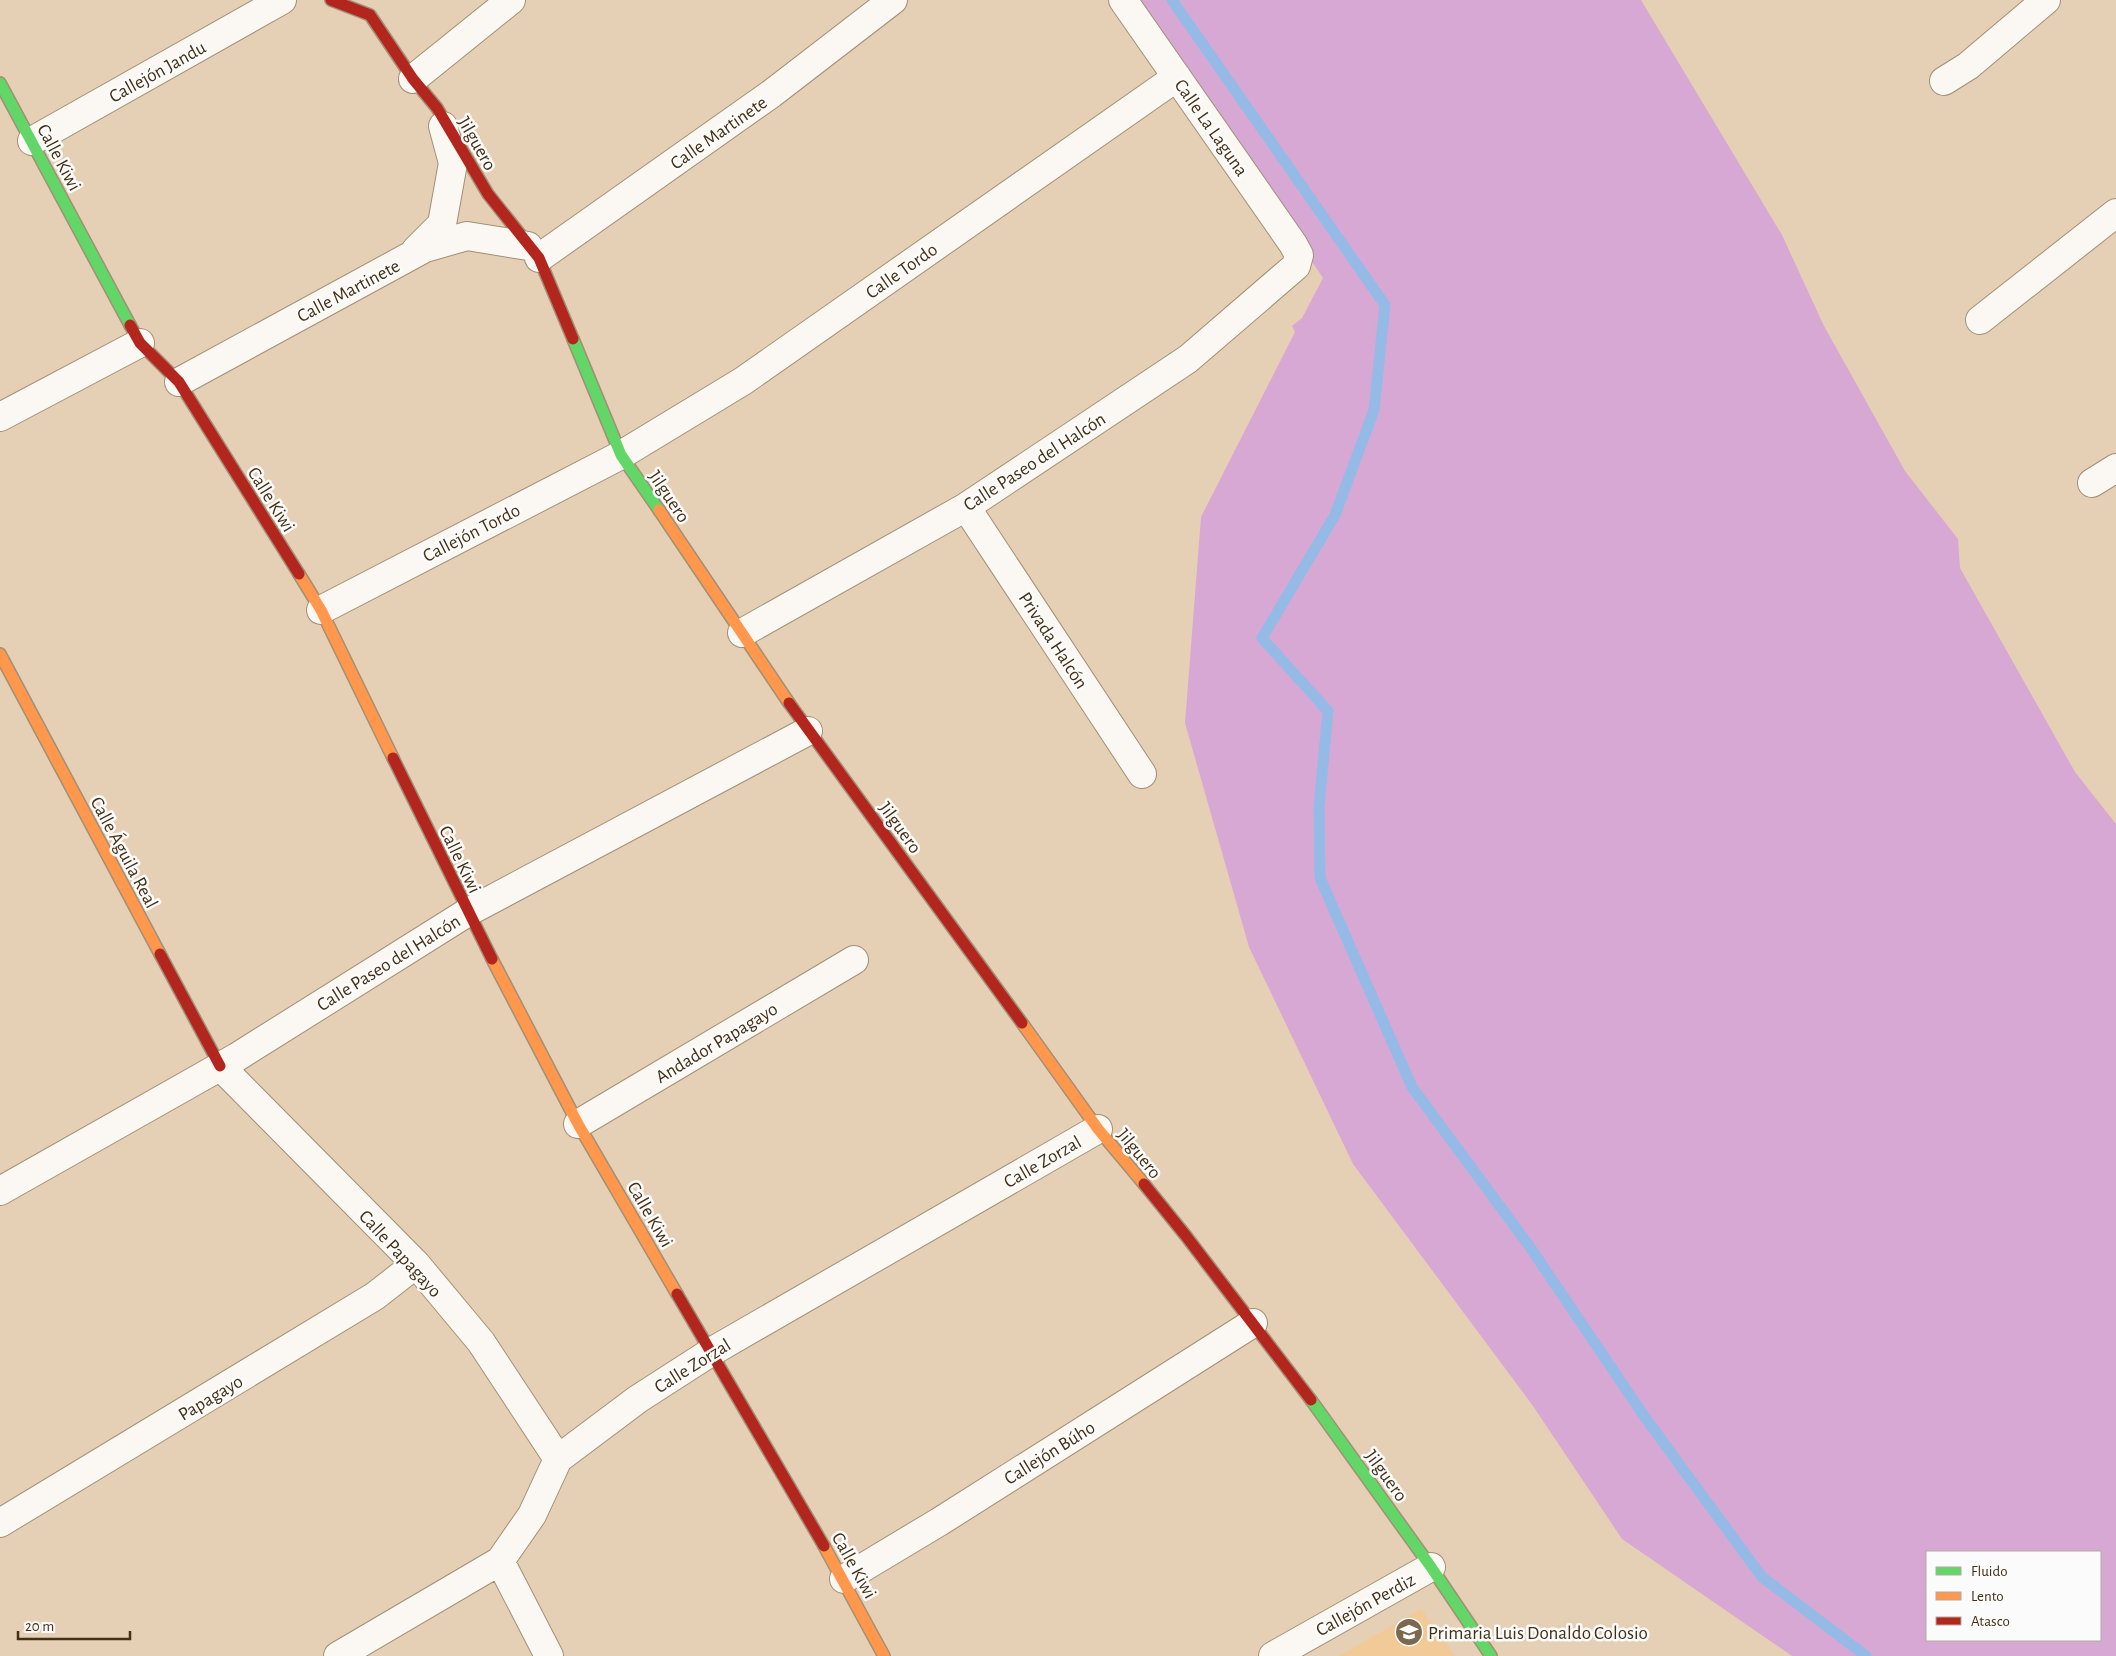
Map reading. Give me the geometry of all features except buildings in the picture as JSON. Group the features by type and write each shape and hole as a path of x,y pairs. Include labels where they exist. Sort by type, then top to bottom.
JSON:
{"street":[{"name":"Callejón Jandu","path":"32,141 282,0"},
{"name":"Jilguero","path":"331,0 370,15 413,79 438,108 488,194 534,252 621,454 808,731 1098,1129 1186,1236 1339,1437 1432,1567 1491,1656"},
{"path":"413,79 512,0"},
{"name":"Calle Martinete","path":"179,382 425,248 467,236 534,252 772,94 893,0"},
{"name":"Calle La Laguna","path":"1123,0 1299,255"},
{"path":"1944,81 1968,66 2046,0"},
{"name":"Calle Tordo","path":"621,454 743,381 1177,77"},
{"name":"Calle Kiwi","path":"0,83 140,343 179,382 321,610 468,912 578,1124 844,1579 884,1656"},
{"path":"410,256 442,224 444,215 453,163 438,108"},
{"path":"1980,320 2116,213"},
{"name":"Calle Paseo del Halcón","path":"742,633 966,507 1188,359 1296,266 1299,255"},
{"path":"0,417 140,343"},
{"name":"Callejón Tordo","path":"321,610 621,454"},
{"path":"2092,483 2116,468"},
{"name":"Privada Halcón","path":"966,507 1142,774"},
{"name":"Calle Águila Real","path":"0,654 220,1066"},
{"name":"Calle Paseo del Halcón","path":"0,1191 220,1066 468,912 808,731"},
{"name":"Andador Papagayo","path":"578,1124 854,960"},
{"name":"Calle Papagayo","path":"220,1066 416,1264 481,1342 558,1459"},
{"name":"Calle Zorzal","path":"338,1656 500,1561 532,1515 558,1459 638,1399 711,1352 1098,1129"},
{"name":"Papagayo","path":"0,1523 375,1296 416,1264"},
{"name":"Callejón Búho","path":"844,1579 939,1522 1253,1323"},
{"path":"500,1561 549,1656"},
{"name":"Callejón Perdiz","path":"1273,1656 1432,1567"}],"shaded area":[{"path":"1136,0 1641,0 1782,235 1824,326 1905,471 1958,539 1960,568 2075,772 2116,824 2116,1656 1792,1656 1622,1539 1533,1406 1353,1164 1249,947 1185,723 1201,517 1295,332 1292,326 1302,318 1323,278"},
{"name":"Primaria Luis Donaldo Colosio","path":"1421,1609 1455,1656 1339,1656"}],"waterway":[{"path":"1172,0 1385,305 1374,410 1335,515 1262,638 1328,711 1319,807 1320,878 1412,1087 1530,1247 1644,1416 1762,1577 1866,1656"}],"traffic: fast":[{"path":"0,83 130,325"},
{"path":"573,339 621,455 659,510"},
{"path":"1311,1400 1431,1567 1491,1656"}],"traffic: slow":[{"path":"659,510 789,703"},
{"path":"299,574 321,610 393,758"},
{"path":"0,654 160,954"},
{"path":"492,959 578,1124 677,1294"},
{"path":"1022,1023 1098,1129 1144,1184"},
{"path":"824,1546 884,1656"}],"traffic: jam":[{"path":"331,0 370,15 413,79 437,108 488,194 539,258 573,339"},
{"path":"130,325 140,343 179,382 299,574"},
{"path":"789,703 1022,1023"},
{"path":"393,758 492,959"},
{"path":"160,954 220,1066"},
{"path":"1144,1184 1311,1400"},
{"path":"677,1294 824,1546"}],"place":[{"name":"Primaria Luis Donaldo Colosio","path":"1409,1632"}]}
